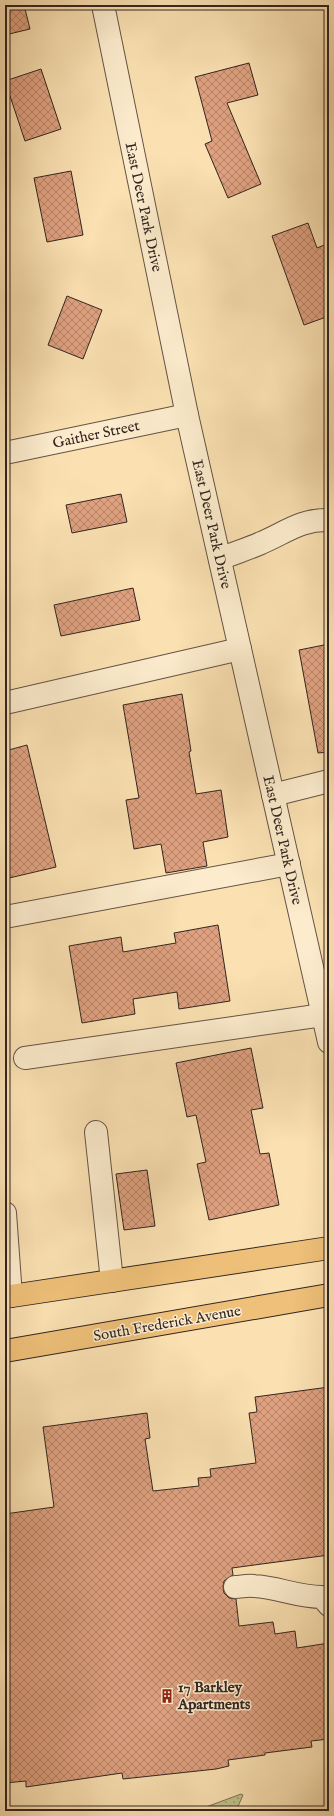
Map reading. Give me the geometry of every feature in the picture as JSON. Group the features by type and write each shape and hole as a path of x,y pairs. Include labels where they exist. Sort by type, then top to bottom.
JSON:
{"main road":[{"path":"8,1296 329,1248"},
{"name":"South Frederick Avenue","path":"5,1351 329,1295"}],"street":[{"name":"East Deer Park Drive","path":"103,5 187,415 289,864 324,1005 329,1042"},
{"name":"Gaither Street","path":"5,453 187,415"},
{"path":"220,559 263,542 292,527 322,520 329,520"},
{"path":"5,703 240,649"},
{"path":"273,795 329,781"},
{"path":"5,917 289,864"},
{"path":"24,1058 324,1005"},
{"path":"96,1132 112,1281"},
{"path":"5,1213 8,1296"},
{"path":"235,1588 252,1586 267,1587 297,1596 327,1595"}],"green space":[{"path":"241,1794 243,1795 236,1811 198,1810"}],"building":[{"path":"5,5 24,5 30,29 5,35"},
{"path":"249,63 258,95 227,103 261,184 228,198 205,144 212,141 195,77"},
{"path":"41,69 61,129 25,141 5,81"},
{"path":"71,171 83,235 47,242 34,178"},
{"path":"308,223 317,248 329,243 329,316 304,325 272,236"},
{"path":"67,296 102,310 83,359 48,345"},
{"path":"121,494 127,522 72,533 66,505"},
{"path":"133,588 140,620 61,636 54,605"},
{"path":"329,644 329,752 318,753 299,650"},
{"path":"182,694 196,794 221,790 228,837 203,842 207,866 166,873 161,844 134,849 126,800 139,798 123,705"},
{"path":"27,745 56,867 5,879 5,751"},
{"path":"218,925 230,1001 179,1009 177,992 133,999 135,1014 82,1023 69,946 121,937 123,952 176,943 174,933"},
{"path":"251,1048 263,1108 251,1110 260,1154 269,1153 279,1205 209,1220 197,1164 206,1162 196,1115 187,1117 176,1063"},
{"path":"147,1170 155,1226 124,1230 116,1174"},
{"path":"329,1387 329,1555 232,1568 233,1575 224,1581 223,1587 224,1593 229,1598 236,1599 239,1626 273,1622 275,1634 295,1631 297,1648 329,1643 329,1739 311,1741 312,1747 265,1753 265,1755 228,1760 229,1766 216,1769 123,1779 122,1773 26,1787 26,1781 5,1783 5,1514 54,1507 43,1427 147,1413 150,1438 145,1439 153,1491 199,1486 198,1478 211,1477 210,1469 256,1463 249,1413 257,1412 255,1397"}],"place":[{"name":"17 Barkley Apartments","path":"167,1696"}]}
